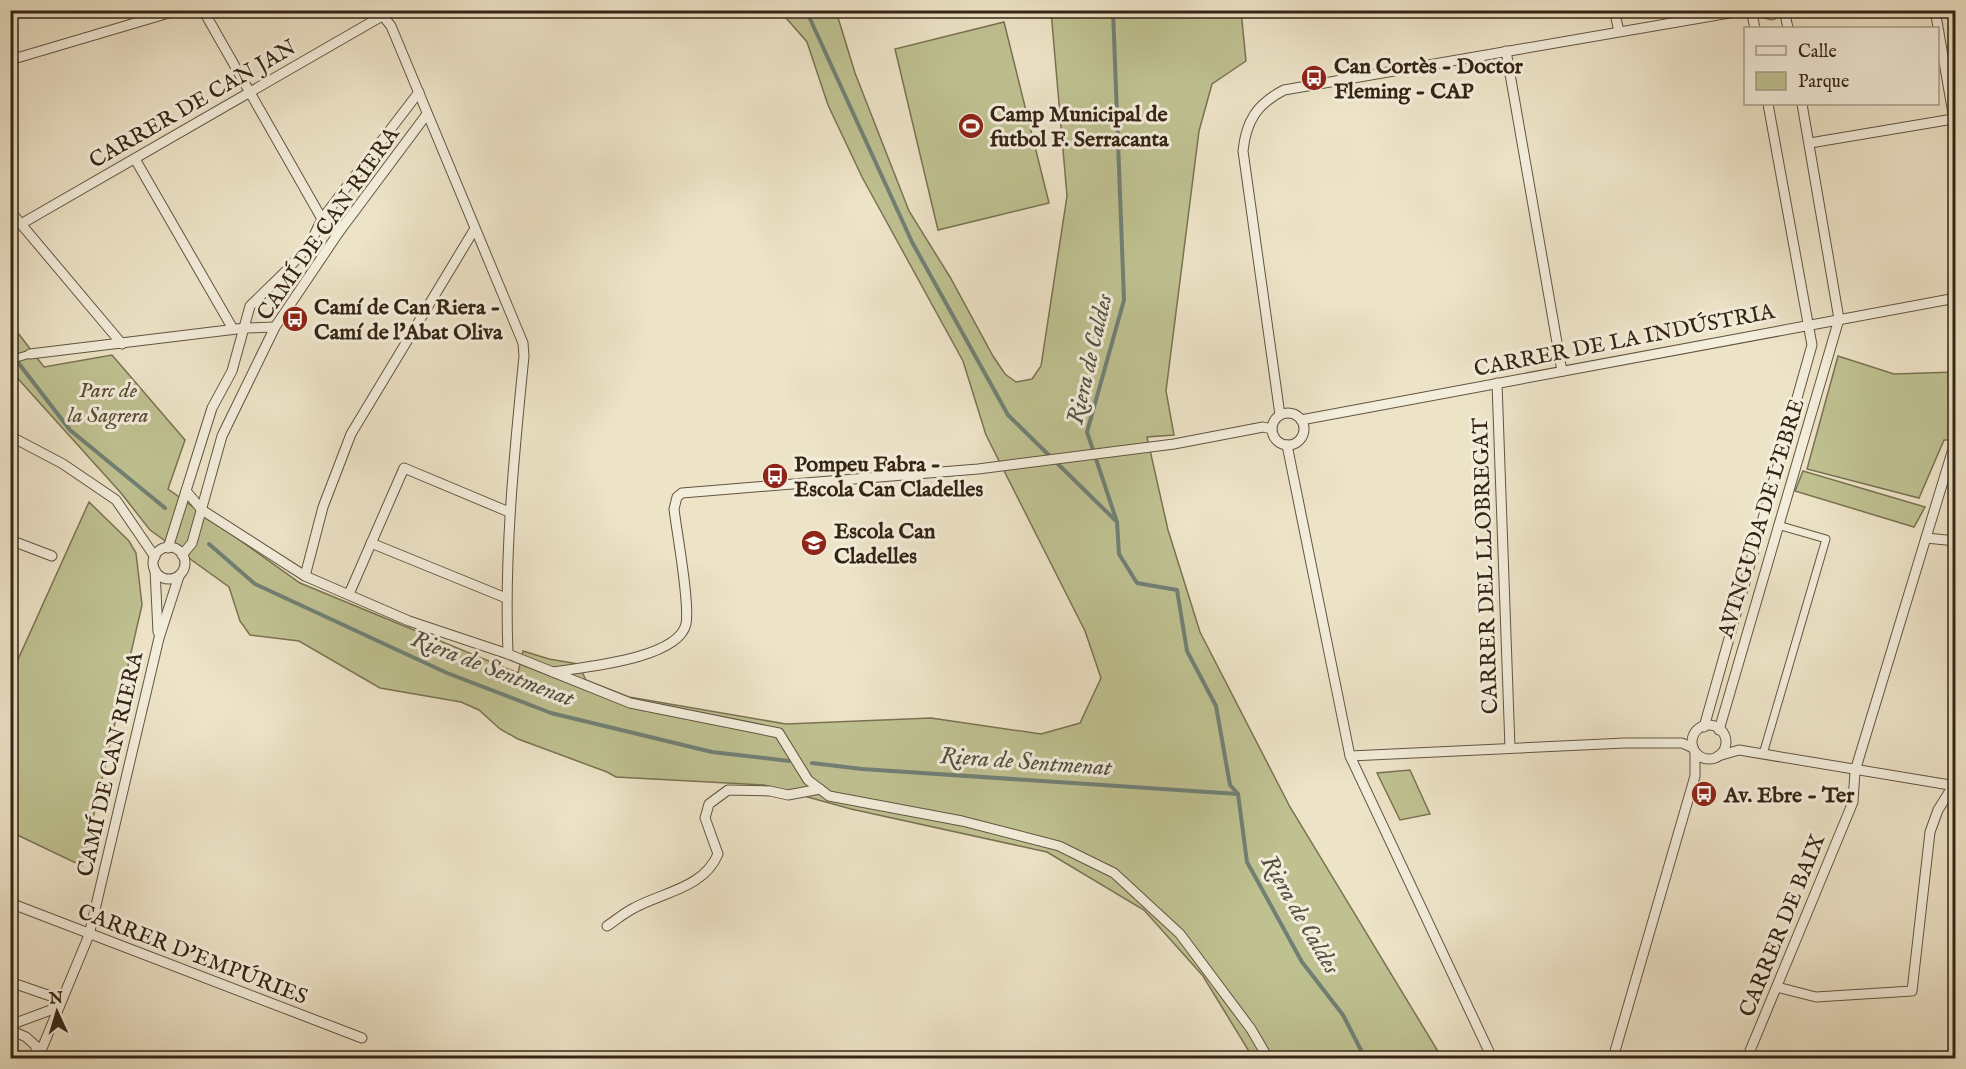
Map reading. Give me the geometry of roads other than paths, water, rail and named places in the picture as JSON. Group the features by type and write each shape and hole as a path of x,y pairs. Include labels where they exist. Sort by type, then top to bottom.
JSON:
{"street":[{"path":"10,60 179,10"},
{"path":"203,10 322,219 339,232"},
{"path":"380,13 402,10"},
{"path":"1614,10 1619,31"},
{"path":"1750,10 1755,27"},
{"path":"1280,415 1243,151 1245,129 1256,110 1284,90 1750,10 1772,15 1783,10 1788,27"},
{"path":"1935,10 1938,27"},
{"path":"380,13 391,26 523,343 524,356 509,512 506,598 508,654"},
{"name":"CARRER DE CAN JAN","path":"21,224 250,93 380,13"},
{"path":"1939,34 1956,131"},
{"path":"1506,51 1562,371"},
{"name":"CAMÍ DE CAN RIERA","path":"168,548 212,408 232,371 250,306 286,272 310,244 322,219 419,92"},
{"name":"AVINGUDA DE L'EBRE","path":"1704,727 1812,345 1768,105"},
{"path":"1802,105 1839,319"},
{"name":"CAMÍ DE CAN RIERA","path":"182,555 192,543 222,436 275,327 339,232 427,114"},
{"path":"1810,143 1953,118"},
{"path":"135,159 234,329"},
{"path":"10,211 122,344"},
{"path":"305,576 323,507 351,434 474,230"},
{"name":"CARRER DE LA INDÚSTRIA","path":"1301,420 1956,298"},
{"name":"AVINGUDA DE L'EBRE","path":"1695,776 1724,748 1722,734 1778,525 1839,319"},
{"path":"10,360 30,354 234,329 275,327"},
{"name":"CARRER DEL LLOBREGAT","path":"1497,383 1510,748"},
{"path":"1293,414 1301,420 1303,434 1297,441 1287,445 1275,439 1272,429 1275,419 1280,415 1293,414"},
{"path":"553,672 625,660 672,643 679,638 687,614 674,509 677,497 682,493 978,469 1174,444 1263,427 1272,429"},
{"path":"10,436 63,464 116,500 155,557 155,570 166,579 179,576 185,565 182,555 176,549 168,548 160,551 155,557"},
{"name":"CARRER DE BAIX","path":"1747,1059 1852,802 1855,771 1956,439"},
{"path":"1287,445 1350,756 1492,1059"},
{"path":"1952,452 1956,481"},
{"path":"349,594 404,468 509,512"},
{"path":"186,491 202,510 305,576 408,621 508,654 630,703 779,733 808,780 830,796 962,821 1059,846 1114,873 1180,934 1251,1029 1268,1059"},
{"path":"1763,754 1826,539 1778,525"},
{"path":"1926,538 1956,541"},
{"path":"10,540 52,556"},
{"path":"371,543 506,598"},
{"name":"CAMÍ DE CAN RIERA","path":"155,570 159,638"},
{"name":"CAMÍ DE CAN RIERA","path":"37,1059 89,935 159,638 179,576"},
{"path":"1350,756 1682,743 1704,727 1722,734 1739,750"},
{"name":"AVINGUDA DE L'EBRE","path":"1613,1059 1695,776 1693,737"},
{"path":"1682,743 1714,758 1739,750 1954,786 1938,810 1930,832 1912,991 1816,997 1777,987"},
{"path":"607,926 634,908 702,877 714,864 718,854 705,818 709,804 728,790 770,790 788,795 820,789"},
{"name":"CARRER D'EMPÚRIES","path":"10,903 362,1038"},
{"path":"10,982 61,1003"},
{"path":"10,1025 61,1003"},
{"path":"10,1030 26,1037 36,1046 37,1059"}],"waterway":[{"path":"806,10 912,242 1008,415 1115,520"},
{"name":"Riera de Caldes","path":"1113,10 1124,300 1087,432 1117,522 1119,554 1137,583 1177,590 1187,651 1216,706 1230,785 1238,794 1247,862 1302,962 1343,1015 1365,1058"},
{"name":"Riera de Sentmenat","path":"10,352 70,430 165,508"},
{"name":"Riera de Sentmenat","path":"209,544 255,584 447,673 551,713 712,752 789,761"},
{"name":"Riera de Sentmenat","path":"812,763 862,769 1238,794"}],"place":[{"name":"Can Cortès - Doctor Fleming - CAP","path":"1314,78"},
{"name":"Camp Municipal de futbol F. Serracanta","path":"971,126"},
{"name":"Camí de Can Riera - Camí de l'Abat Oliva","path":"295,319"},
{"name":"Pompeu Fabra - Escola Can Cladelles","path":"775,476"},
{"name":"Escola Can Cladelles","path":"814,543"},
{"name":"Av. Ebre - Ter","path":"1704,794"}],"park label":[{"name":"Parc de la Sagrera","path":"108,402"}]}
